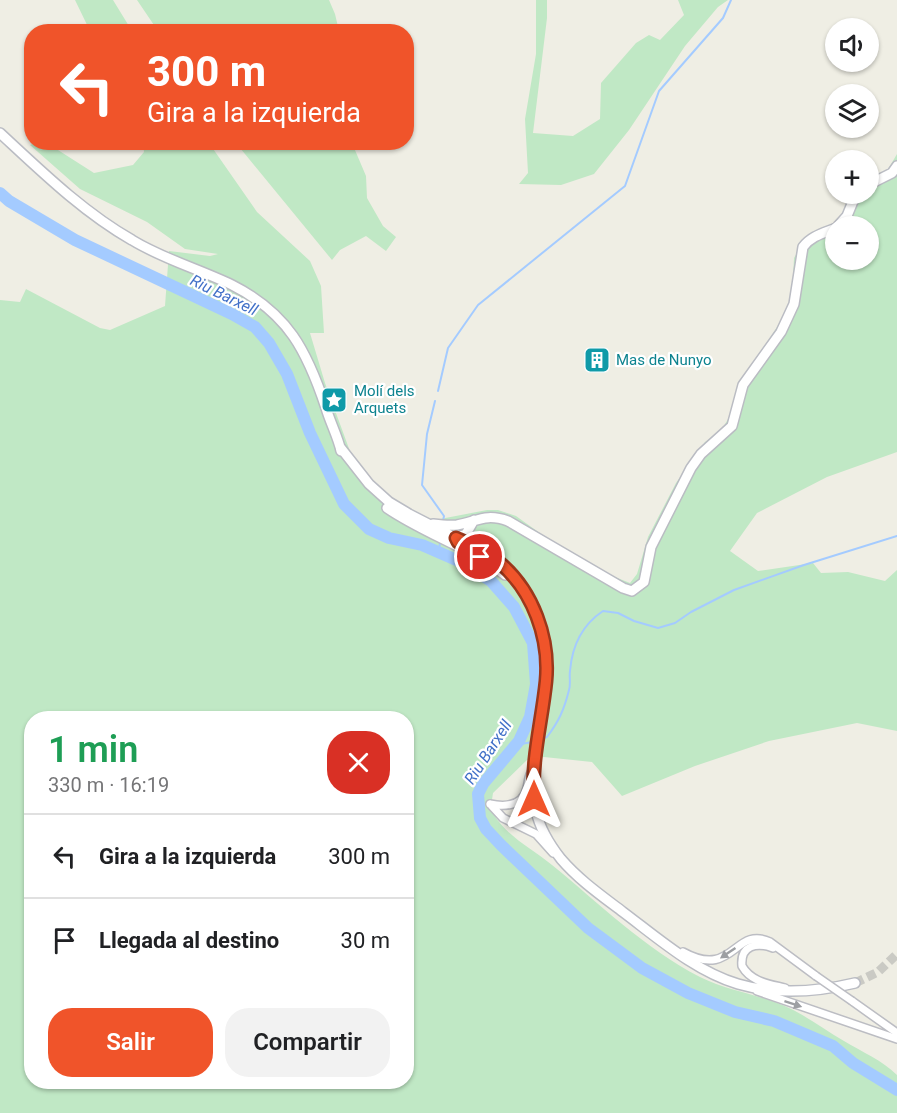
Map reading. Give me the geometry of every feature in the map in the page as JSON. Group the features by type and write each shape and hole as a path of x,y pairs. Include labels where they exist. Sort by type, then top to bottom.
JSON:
{"main road":[{"path":"0,133 59,186 112,228 145,247 236,287 274,313 292,333 310,363 340,447 379,494 428,527 480,557 506,576 526,595"},
{"path":"879,180 892,173 897,166"},
{"path":"428,527 459,525 496,517 508,521 624,588 632,591 637,589 644,582 651,547 691,468 701,454 732,426 743,386 788,317 794,304 803,247 825,232"},
{"path":"456,538 466,534 474,520"},
{"path":"459,525 456,529 458,542 474,550 480,557"},
{"path":"428,527 473,546 499,562 522,586 543,635 547,661 533,788 538,819 546,838 560,857 589,885 657,938 696,965 738,984 801,991 829,989 855,983"},
{"path":"466,534 473,546"}],"street":[{"path":"503,818 505,810 523,797 527,789 528,777 534,767"},
{"path":"509,806 490,804 503,818 530,829 550,851 560,857"},
{"path":"657,938 692,957 707,961 723,958 742,943 753,938 765,940 897,1033"},
{"path":"778,950 760,944 752,945 745,952 742,966 759,981 801,991"},
{"path":"738,984 897,1039"}],"green space":[{"path":"75,0 113,0 128,24 87,24"},
{"path":"137,0 329,0 337,24 153,24"},
{"path":"536,0 547,0 547,18 533,133 573,136 600,119 601,83 636,43 649,35 660,40 684,15 678,0 728,0 718,7 685,46 629,130 594,174 561,185 519,184 528,173 525,119 536,54"},
{"path":"36,150 58,150 94,173 133,165 144,150 214,150 257,212 310,261 321,286 324,333 310,333 325,383 355,465 380,494 415,514 435,520 487,510 498,510 516,516 562,549 630,583 637,574 648,537 676,483 705,442 721,431 731,414 738,387 781,321 792,298 794,258 810,234 825,227 825,270 879,270 879,216 840,216 849,204 879,204 879,175 887,171 897,154 897,452 827,477 757,513 730,551 758,571 813,563 821,573 848,572 885,581 897,570 897,731 857,723 769,741 695,766 622,796 592,762 544,757 527,760 493,793 492,810 500,823 513,836 660,953 708,981 789,1008 885,1065 897,1075 897,1113 0,1113 0,300 20,302 26,289 100,328 110,330 165,306 169,251 210,256 218,254 185,249 147,222 80,189"},
{"path":"242,150 355,150 366,176 367,198 383,226 396,237 386,251 366,236 340,250 332,260"}],"waterway":[{"path":"438,391 448,348 478,305 625,186 659,91 723,18 731,0"},
{"name":"Riu Barxell","path":"0,193 9,201 75,240 255,327 269,343 287,374 310,433 344,504 369,529 389,538 422,545 461,562 491,581 514,607 533,643 536,684 530,717 519,741 483,784 478,794 480,818 486,829 501,845 588,928 642,968 688,993 735,1012 774,1021 833,1046 853,1063 897,1090"},
{"path":"435,401 427,434 422,485 444,516 443,521"},
{"path":"544,738 555,726 565,704 570,688 571,662 579,637 589,623 603,611 618,613 634,621 658,628 675,623 734,590 897,536"},
{"path":"439,553 440,541"},
{"path":"516,745 532,742"}],"tunnel":[{"path":"855,983 878,972 897,954"}],"place":[{"name":"Mas de Nunyo","path":"597,360"},
{"name":"Molí dels Arquets","path":"334,400"}],"route":[{"path":"480,557 474,550 458,542 456,538 499,562 522,586 536,614 543,635 547,667 533,777 534,799"}]}
